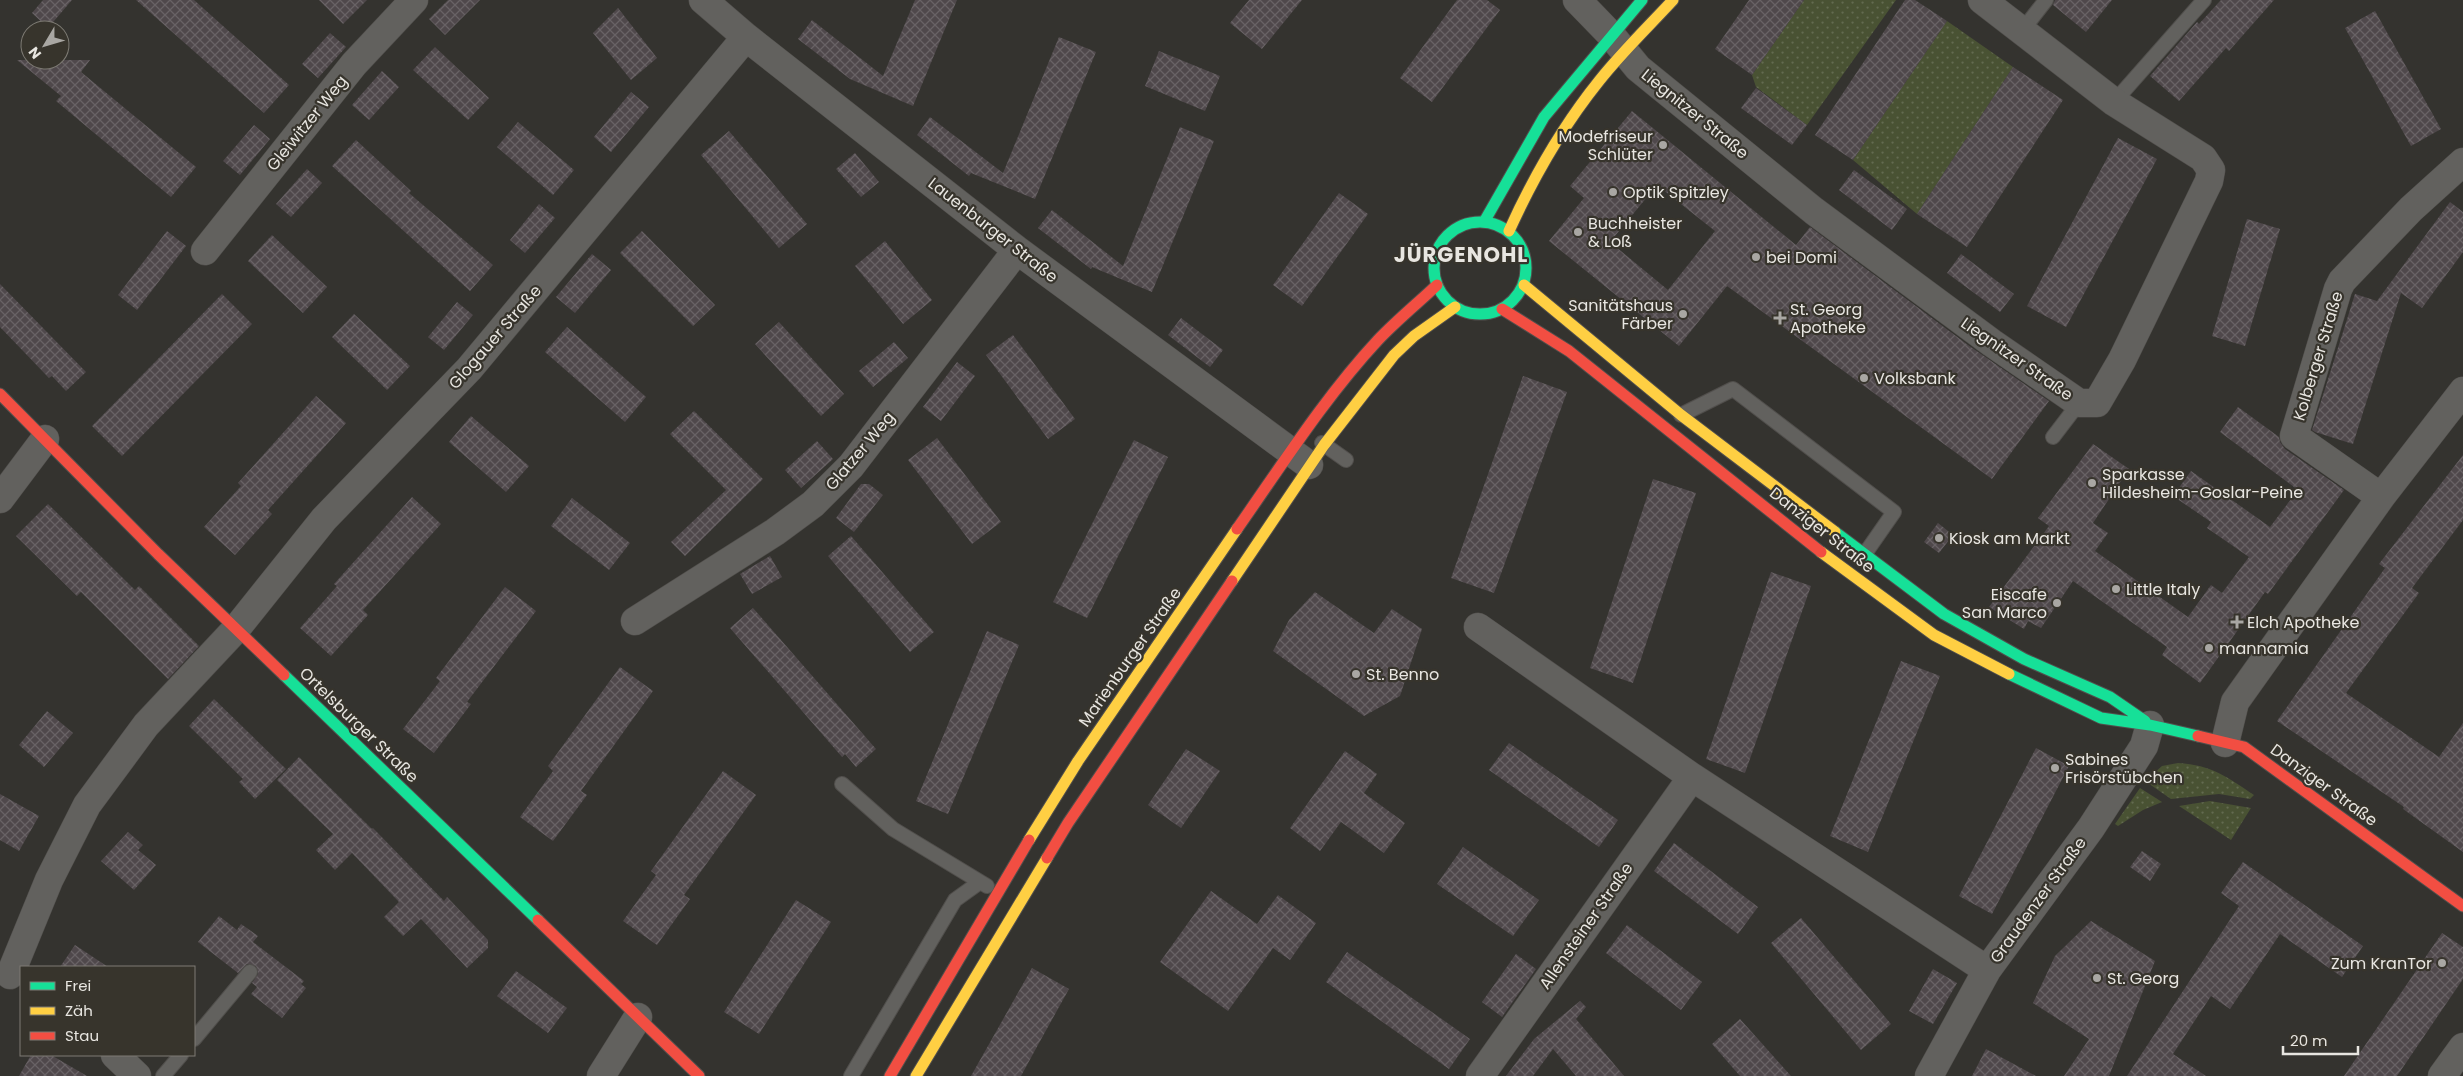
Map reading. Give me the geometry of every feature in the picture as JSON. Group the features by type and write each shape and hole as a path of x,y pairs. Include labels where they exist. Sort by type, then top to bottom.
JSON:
{"street":[{"name":"Gleiwitzer Weg","path":"204,251 354,64 414,0"},
{"name":"Lauenburger Straße","path":"703,0 746,37 1017,250 1308,448"},
{"name":"Liegnitzer Straße","path":"1577,0 1619,44 1638,68 1814,212 1992,343 2079,403 2097,403 2122,360 2209,181 2211,170 2203,158 2114,102 1982,0"},
{"path":"1509,231 1530,185 1563,131 1599,81 1642,0"},
{"path":"1484,222 1544,117 1619,44 1673,0"},
{"name":"Glogauer Straße","path":"10,976 49,880 87,805 146,725 236,629 324,519 469,370 746,37"},
{"name":"Kolberger Straße","path":"2381,497 2294,436 2342,281 2411,209 2463,162"},
{"path":"1472,222 1494,223 1509,231 1519,242 1525,256 1524,285 1518,295 1502,309 1478,314 1455,307 1442,293 1438,285 1434,265 1440,245 1448,234 1472,222"},
{"name":"Glatzer Weg","path":"635,621 775,532 813,504 851,466 1017,250"},
{"name":"Marienburger Straße","path":"916,1076 1068,822 1141,713 1308,448 1356,366 1379,339 1438,285"},
{"name":"Danziger Straße","path":"1524,285 1681,414 1944,614 2024,659 2110,697 2150,725"},
{"name":"Marienburger Straße","path":"890,1076 997,892 1078,761 1308,448 1394,354 1414,336 1455,307"},
{"name":"Danziger Straße","path":"1502,309 1569,351 1833,562 1934,635 2039,690 2101,718 2150,725 2244,747 2463,906"},
{"path":"2225,743 2236,702 2381,497 2463,391"},
{"name":"Ortelsburger Straße","path":"0,394 236,629 699,1076"},
{"path":"0,498 45,439"},
{"path":"1478,627 1692,777 1987,970"},
{"name":"Graudenzer Straße","path":"1928,1076 1987,970 2091,828 2144,746 2150,725"},
{"name":"Allensteiner Straße","path":"1480,1076 1692,777"},
{"path":"601,1076 638,1017"},
{"path":"2442,1076 2463,1047"},
{"path":"116,1056 137,1076"}],"lane":[{"path":"2021,32 2046,0"},
{"path":"2114,102 2204,0"},
{"path":"1681,414 1733,389 1894,512 1864,555 1833,562"},
{"path":"2053,437 2079,403"},
{"path":"1308,448 1346,460"},
{"path":"842,784 893,829 1018,904"},
{"path":"851,1076 955,900 980,882"},
{"path":"195,1038 250,972"},
{"path":"163,1076 180,1056"}],"green space":[{"path":"1804,0 1896,0 1807,125 1756,87 1752,75"},
{"path":"1947,21 2013,67 1917,214 1853,160"},
{"path":"2178,763 2210,769 2227,777 2254,795 2250,799 2219,794 2171,799 2145,781 2162,766"},
{"path":"2140,788 2162,802 2143,810 2118,826 2115,824"},
{"path":"2210,801 2251,808 2231,840 2179,806"}],"building":[{"path":"43,0 72,0 55,20 39,20 32,13"},
{"path":"136,0 194,0 289,85 264,113"},
{"path":"319,0 367,0 343,24"},
{"path":"448,0 480,0 445,35 429,19"},
{"path":"915,0 957,0 913,106 850,79 798,39 812,20 883,76"},
{"path":"1249,0 1302,0 1262,49 1230,23"},
{"path":"1457,0 1487,0 1500,10 1432,102 1400,78"},
{"path":"1749,0 1804,0 1752,75 1715,49"},
{"path":"1905,0 1915,0 1947,21 1853,160 1815,135"},
{"path":"2055,0 2112,0 2086,32 2053,5"},
{"path":"2221,0 2274,0 2229,51 2226,48 2179,101 2150,76 2197,22 2199,24"},
{"path":"618,8 657,58 631,80 593,33"},
{"path":"2375,11 2441,129 2411,146 2345,28"},
{"path":"330,33 346,47 318,78 302,64"},
{"path":"1059,37 1096,52 1035,199 971,173 969,176 917,135 930,117 1003,173"},
{"path":"435,47 489,98 468,120 413,70"},
{"path":"1159,51 1220,76 1205,111 1145,86"},
{"path":"70,60 90,60 81,72 196,167 171,197 56,101 61,96 29,70 70,70"},
{"path":"2013,67 2063,100 1967,247 1917,214"},
{"path":"382,71 399,87 369,120 352,105"},
{"path":"1756,88 1807,125 1792,145 1741,108"},
{"path":"631,92 649,107 611,152 594,137"},
{"path":"1632,111 1796,245 1810,227 1968,345 2049,401 1992,479 1727,286 1679,346 1549,241 1584,198 1570,186","holes":["1657,185 1715,231 1668,290 1610,242"]},
{"path":"518,122 574,170 553,195 497,147"},
{"path":"254,125 270,139 240,175 223,161"},
{"path":"1180,127 1214,141 1152,292 1092,267 1091,269 1038,228 1052,210 1123,266"},
{"path":"729,131 807,224 779,248 701,155"},
{"path":"2118,138 2157,159 2066,327 2027,306"},
{"path":"356,140 411,191 409,193 493,265 470,291 332,166"},
{"path":"855,153 879,182 861,197 836,169"},
{"path":"307,169 322,183 291,217 276,204"},
{"path":"1854,170 1907,209 1892,230 1839,190"},
{"path":"1339,193 1368,214 1302,306 1273,285"},
{"path":"2450,202 2463,212 2463,252 2422,308 2401,293 2353,444 2315,432 2312,430 2355,294 2377,301"},
{"path":"539,204 555,218 525,253 510,240"},
{"path":"2247,219 2280,229 2245,346 2212,336"},
{"path":"167,231 186,246 137,310 118,295"},
{"path":"642,231 715,305 693,326 620,253"},
{"path":"272,235 327,287 303,313 248,261"},
{"path":"885,241 932,300 903,324 855,266"},
{"path":"592,254 611,270 575,313 556,297"},
{"path":"1961,254 2014,294 2000,312 1947,273"},
{"path":"0,284 86,372 66,391 52,376 49,378 0,327"},
{"path":"222,294 252,324 122,456 92,426"},
{"path":"457,302 473,315 444,350 428,337"},
{"path":"354,314 410,366 387,390 332,337"},
{"path":"1181,318 1223,350 1210,367 1168,335"},
{"path":"779,322 844,394 821,416 755,344"},
{"path":"567,327 646,397 625,422 545,352"},
{"path":"1013,335 1075,419 1048,439 986,355"},
{"path":"894,342 908,358 873,387 859,371"},
{"path":"957,362 975,376 941,421 923,407"},
{"path":"1523,376 1567,392 1494,593 1451,578"},
{"path":"316,396 346,423 268,510 272,514 235,555 204,527 241,486 238,483"},
{"path":"2238,407 2279,437 2285,449 2344,490 2268,594 2265,592 2200,683 2162,655 2167,647 2073,581 2041,628 2028,621 2024,629 1989,607 2049,526 2038,518 2093,444 2129,469 2093,523 2108,533 2095,551 2188,617 2211,585 2222,593 2249,557 2207,528 2211,522 2173,496 2191,471 2270,527 2298,490 2220,432"},
{"path":"694,411 763,479 685,556 671,542 726,490 670,434"},
{"path":"471,416 529,466 506,492 449,442"},
{"path":"937,438 1001,522 972,544 908,460"},
{"path":"1134,440 1168,457 1087,618 1053,602"},
{"path":"817,441 833,459 801,488 785,470"},
{"path":"2463,455 2463,520 2412,588 2419,593 2346,693 2439,757 2463,723 2463,852 2403,809 2404,807 2277,721 2385,568 2379,564"},
{"path":"1653,479 1696,493 1633,683 1590,668"},
{"path":"861,484 869,484 883,495 854,532 836,518"},
{"path":"412,497 441,524 363,610 368,615 331,656 300,628 337,586 334,584"},
{"path":"572,498 630,543 609,570 551,526"},
{"path":"48,504 135,590 139,586 199,646 168,679 81,592 77,596 16,536"},
{"name":"Kiosk am Markt","path":"1938,523 1953,535 1939,553 1924,542"},
{"path":"851,536 934,632 910,652 828,556"},
{"path":"770,556 782,577 752,594 740,574"},
{"path":"1771,572 1811,586 1745,773 1706,759"},
{"path":"505,587 536,611 467,702 471,704 434,753 403,729 440,681 436,678"},
{"name":"St. Benno","path":"1315,592 1374,633 1392,609 1422,629 1400,696 1364,716 1273,651 1289,620"},
{"path":"753,608 876,749 856,767 845,754 842,757 730,628"},
{"path":"987,631 1019,645 948,814 916,801"},
{"path":"1901,661 1940,676 1868,852 1830,836"},
{"path":"620,667 653,691 581,791 587,795 553,841 520,817 553,771 548,766"},
{"path":"214,699 286,769 255,799 239,782 243,779 189,726"},
{"path":"47,711 73,733 44,767 19,745"},
{"path":"1509,743 1618,820 1599,847 1489,770"},
{"path":"2036,748 2069,766 1992,914 1959,896"},
{"path":"1186,749 1220,771 1181,828 1148,805"},
{"path":"1345,751 1377,774 1364,793 1405,823 1384,853 1341,822 1320,851 1290,828"},
{"path":"299,757 373,828 444,901 447,897 488,940 488,948 467,968 421,919 403,936 384,917 399,902 352,853 335,870 316,850 333,834 277,780"},
{"path":"723,771 756,795 684,895 690,899 657,945 623,921 656,875 651,871"},
{"path":"0,794 39,816 19,851 0,840"},
{"path":"128,832 143,845 138,850 156,865 134,890 101,861"},
{"path":"1674,843 1758,907 1738,934 1654,871"},
{"path":"1463,847 1539,900 1513,936 1437,884"},
{"path":"2142,851 2161,864 2150,881 2130,867"},
{"path":"2243,862 2363,946 2342,977 2280,934 2230,1009 2211,996 2173,1054 2206,1076 2127,1076 2239,906 2221,893"},
{"path":"1211,891 1257,924 1278,895 1316,923 1290,960 1273,948 1228,1011 1160,962"},
{"path":"796,900 831,922 759,1034 724,1012"},
{"path":"219,916 237,930 241,924 258,936 253,942 304,981 301,984 306,988 282,1018 251,994 257,987 252,983 258,974 256,966 247,964 238,973 198,942"},
{"path":"1801,918 1891,1024 1861,1050 1771,943"},
{"name":"St. Georg","path":"2091,921 2155,961 2109,1076 2064,1076 2089,1039 2033,1003 2055,956"},
{"path":"1627,925 1702,982 1681,1010 1606,953"},
{"path":"2442,933 2463,947 2463,979 2397,1076 2344,1076"},
{"path":"75,945 106,966 61,966"},
{"path":"1347,952 1470,1039 1449,1069 1326,982"},
{"path":"1516,954 1536,969 1502,1017 1482,1002"},
{"path":"1032,968 1069,989 1021,1076 971,1076"},
{"path":"1933,969 1957,983 1933,1024 1909,1011"},
{"path":"516,971 567,1008 548,1033 497,996"},
{"path":"1580,1001 1586,1007 1576,1019 1624,1076 1576,1076 1553,1049 1533,1076 1506,1076 1534,1039"},
{"path":"1740,1019 1791,1076 1740,1076 1712,1044"},
{"path":"1986,1049 2036,1076 1972,1076"},
{"path":"30,1056 53,1056 87,1076 19,1076"}],"traffic: fast":[{"path":"1484,222 1544,117 1642,0"},
{"path":"1480,222 1498,225 1513,235 1523,250 1526,268 1523,286 1513,301 1498,311 1480,314 1462,311 1447,301 1437,286 1434,268 1437,250 1447,235 1462,225 1480,222"},
{"path":"1835,532 1944,614 2024,659 2110,697 2145,721"},
{"path":"2009,674 2101,718 2150,725 2198,736"},
{"path":"284,675 538,920"}],"traffic: slow":[{"path":"1509,231 1538,172 1585,98 1625,50 1673,0"},
{"path":"1524,285 1681,415 1835,532"},
{"path":"1232,581 1324,445 1394,355 1414,336 1455,307"},
{"path":"1029,840 1078,761 1237,529"},
{"path":"1821,552 1934,635 2009,674"},
{"path":"916,1076 1047,858"}],"traffic: jam":[{"path":"1237,529 1304,432 1340,385 1378,340 1437,285"},
{"path":"1502,309 1569,351 1821,552"},
{"path":"0,394 158,554 284,675"},
{"path":"1047,858 1068,823 1232,581"},
{"path":"2198,736 2244,747 2463,906"},
{"path":"890,1076 1029,840"},
{"path":"538,920 699,1076"}],"place":[{"name":"Modefriseur Schlüter","path":"1663,145"},
{"name":"Optik Spitzley","path":"1613,192"},
{"name":"Buchheister & Loß","path":"1578,232"},
{"name":"bei Domi","path":"1756,257"},
{"name":"Sanitätshaus Färber","path":"1683,314"},
{"name":"St. Georg Apotheke","path":"1780,318"},
{"name":"Volksbank","path":"1864,378"},
{"name":"Sparkasse Hildesheim-Goslar-Peine","path":"2092,483"},
{"name":"Kiosk am Markt","path":"1939,538"},
{"name":"Little Italy","path":"2116,589"},
{"name":"Eiscafe San Marco","path":"2057,603"},
{"name":"Elch Apotheke","path":"2237,622"},
{"name":"mannamia","path":"2209,648"},
{"name":"St. Benno","path":"1356,674"},
{"name":"Sabines Frisörstübchen","path":"2055,768"},
{"name":"Zum KranTor","path":"2442,963"},
{"name":"St. Georg","path":"2097,978"}],"district":[{"name":"JÜRGENOHL","path":"1461,254"}]}
